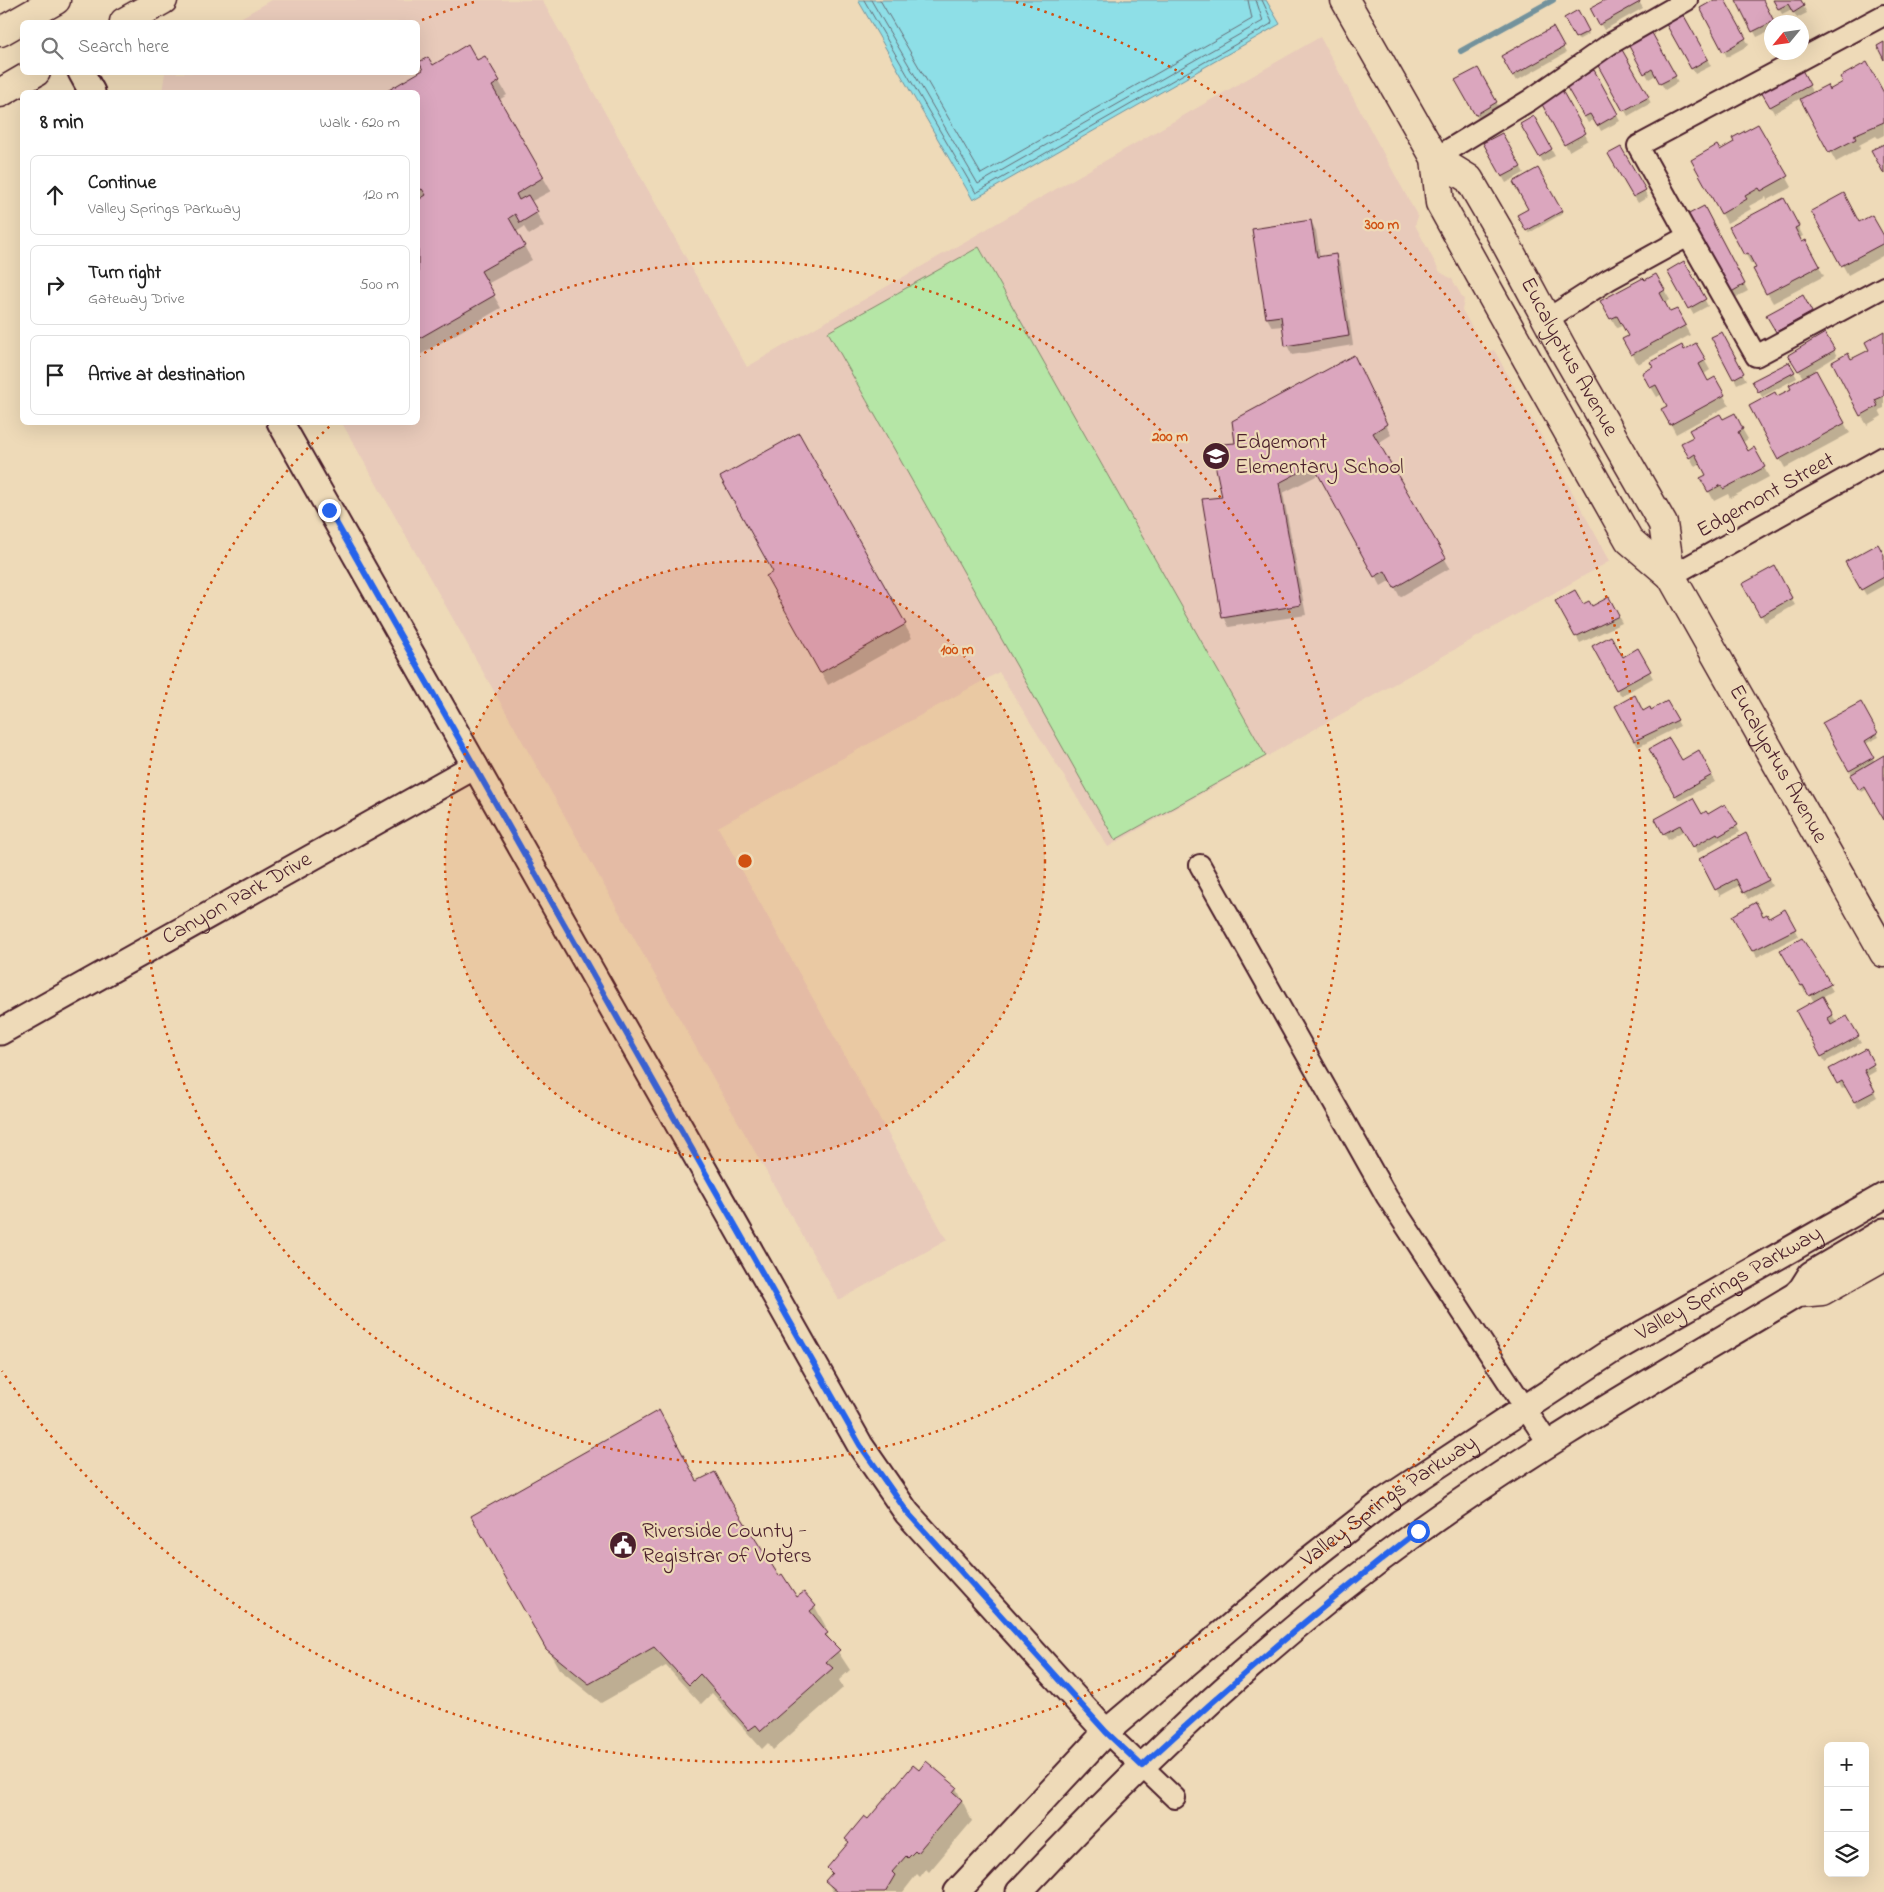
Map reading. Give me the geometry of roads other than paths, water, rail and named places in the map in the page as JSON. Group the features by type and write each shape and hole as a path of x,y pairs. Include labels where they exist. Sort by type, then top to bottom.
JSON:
{"main road":[{"path":"128,20 163,0"},
{"name":"Eucalyptus Avenue","path":"1345,0 1435,158 1440,203 1629,540 1672,576 1877,923 1884,953"},
{"path":"23,20 48,7"},
{"path":"0,32 20,22"},
{"path":"0,93 31,75"},
{"name":"Eucalyptus Avenue","path":"1435,158 1469,179 1546,320 1663,524 1672,576"},
{"path":"1798,1293 1822,1291 1884,1256"}],"street":[{"path":"1435,158 1530,100 1610,44 1688,0"},
{"path":"1884,15 1638,146 1756,356 1884,287"},
{"path":"83,75 91,90"},
{"path":"1546,320 1608,280 1688,236"},
{"path":"282,425 860,1445 907,1512 1106,1732 1174,1798"},
{"name":"Edgemont Street","path":"1672,576 1884,457"},
{"name":"Canyon Park Drive","path":"0,1032 475,766"},
{"path":"1200,865 1387,1196 1548,1443"},
{"name":"Valley Springs Parkway","path":"957,1892 1106,1732 1306,1562 1384,1501 1610,1352 1884,1196"},
{"name":"Valley Springs Parkway","path":"1019,1892 1106,1799 1246,1670 1333,1597 1418,1531 1548,1443 1798,1293 1811,1274 1884,1231"}],"water":[{"path":"858,0 1266,0 1280,24 973,200"}],"waterway":[{"path":"1461,51 1553,0"}],"place":[{"name":"Edgemont Elementary School","path":"1216,456"},
{"name":"Riverside County - Registrar of Voters","path":"623,1545"}]}
